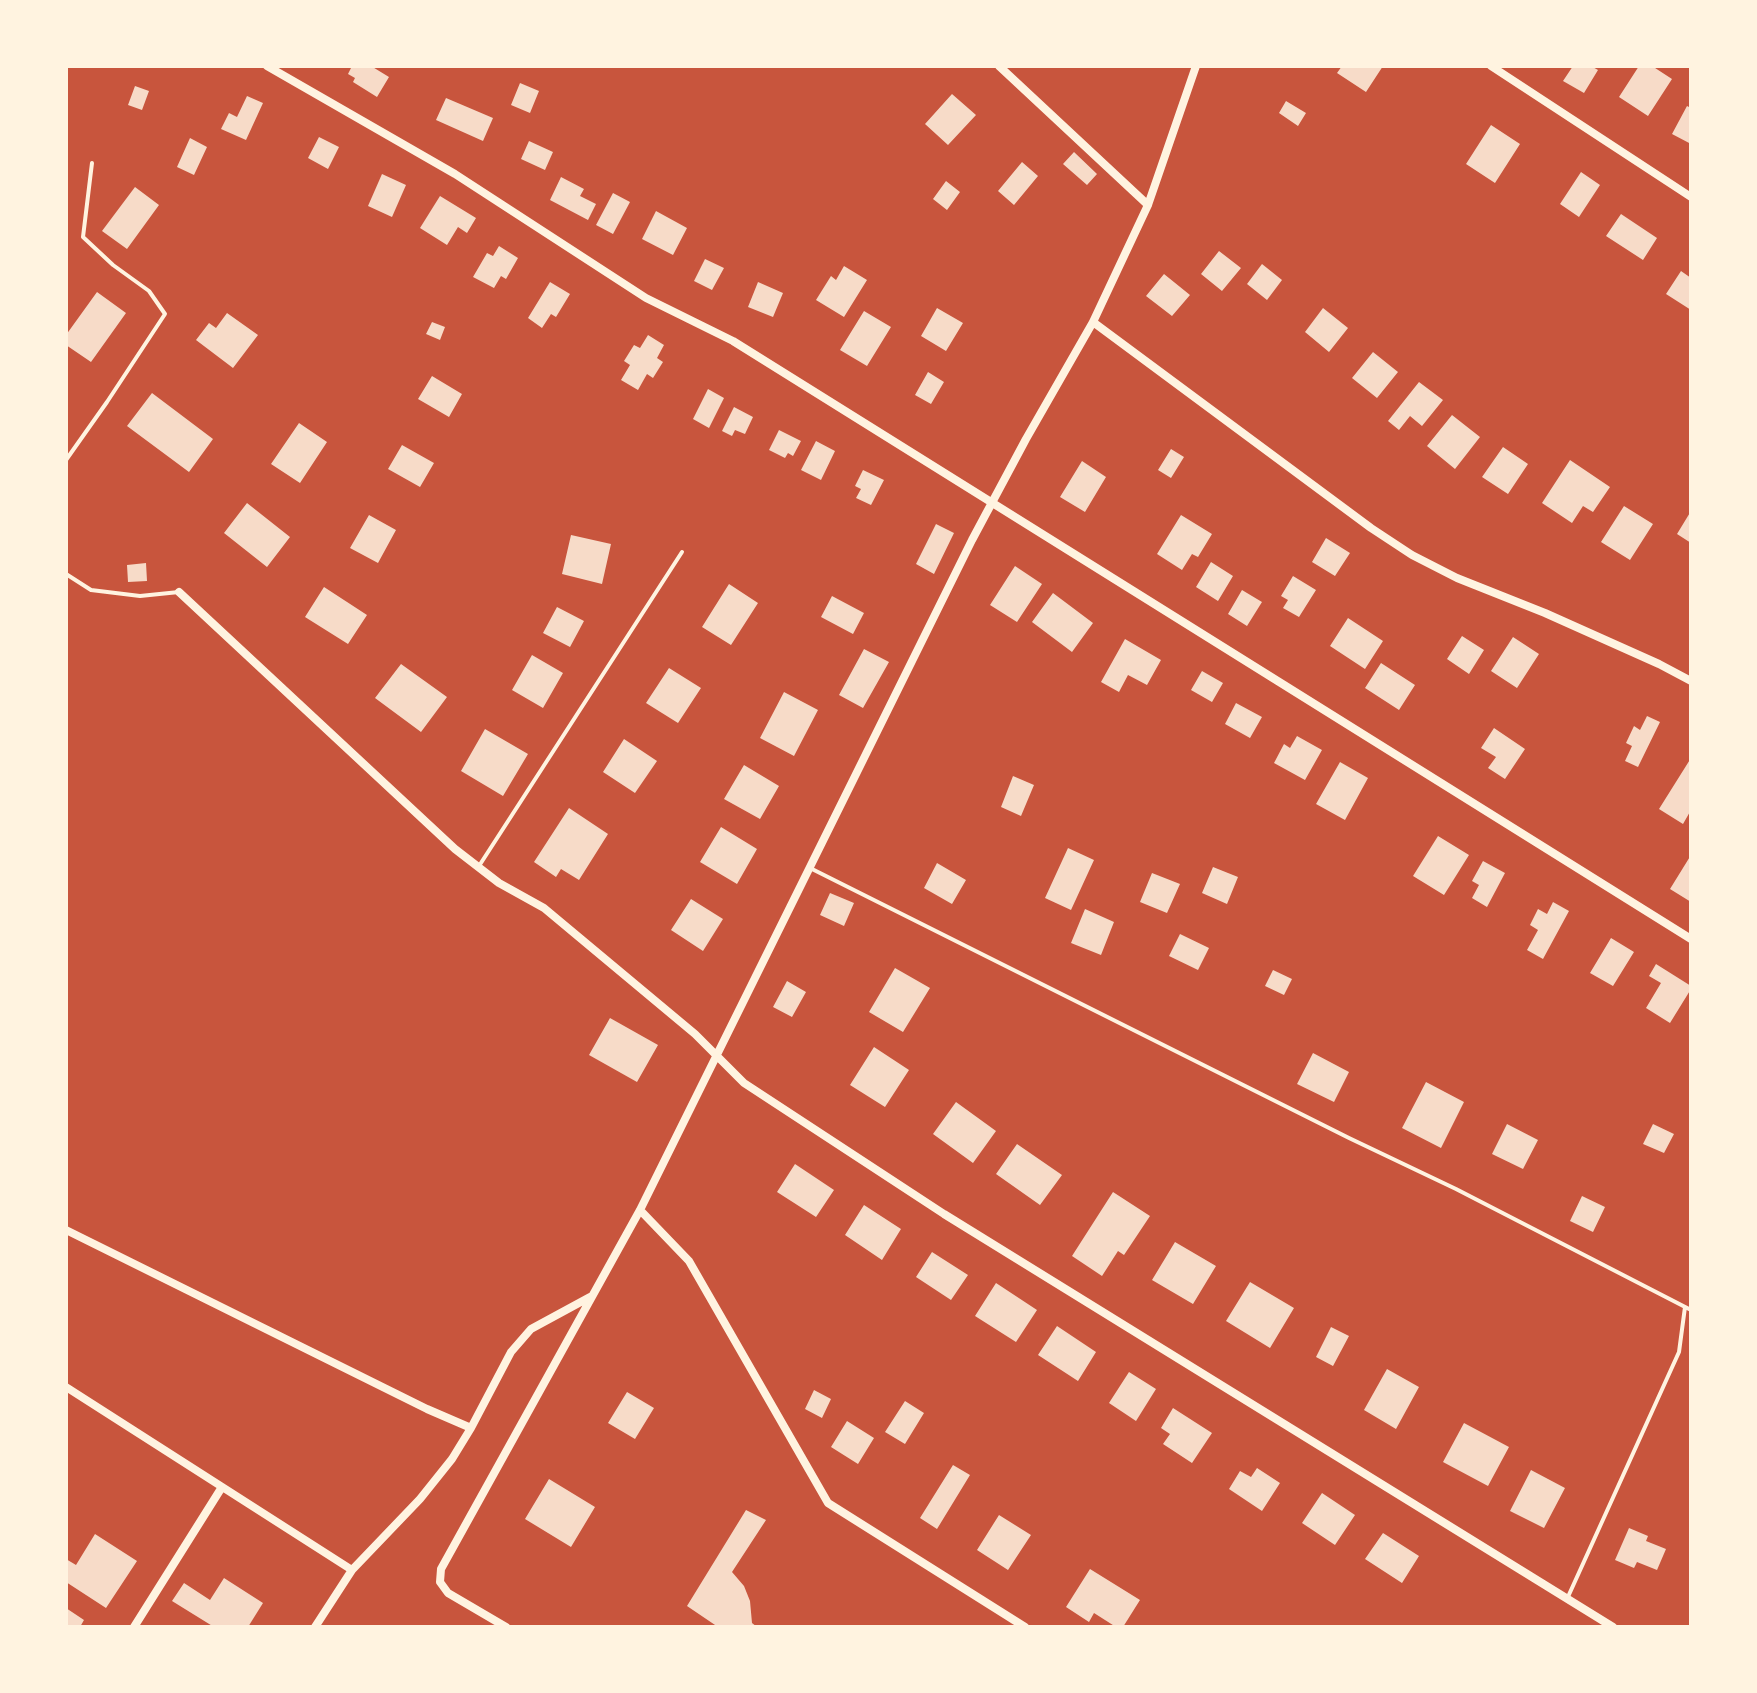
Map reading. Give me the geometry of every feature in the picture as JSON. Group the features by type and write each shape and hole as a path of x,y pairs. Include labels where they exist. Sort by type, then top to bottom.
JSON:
{"street":[{"path":"267,66 455,174 646,298 733,341 1691,939"},
{"path":"999,66 1148,205"},
{"path":"506,1627 448,1593 440,1582 441,1569 640,1210 992,501 1093,322 1148,205 1196,66"},
{"path":"1491,66 1691,197"},
{"path":"1093,322 1412,555 1457,578 1545,613 1691,681"},
{"path":"179,592 455,849 499,883 544,908 695,1034 744,1083 944,1214 1613,1627"},
{"path":"640,1210 689,1261 828,1503 1025,1627"},
{"path":"66,1230 471,1428"},
{"path":"315,1627 352,1570 420,1499 452,1459 511,1352 531,1329 591,1296"},
{"path":"66,1387 352,1570"},
{"path":"134,1627 222,1487"}],"lane":[{"path":"66,460 165,314 149,291 113,265 83,237 92,163"},
{"path":"478,868 682,552"},
{"path":"66,574 91,590 140,596 179,592"},
{"path":"809,867 1688,1308 1679,1352 1567,1599"}],"building":[{"path":"352,66 371,66 389,77 377,97 353,82 355,78 348,74"},
{"path":"1342,66 1383,66 1366,92 1337,73"},
{"path":"1573,66 1591,66 1598,70 1584,93 1563,81"},
{"path":"1639,66 1652,66 1672,79 1648,116 1619,97"},
{"path":"520,83 539,91 530,113 511,105"},
{"path":"135,86 149,91 142,110 128,105"},
{"path":"952,94 976,115 948,145 925,124"},
{"path":"247,96 263,103 246,140 221,129 229,113 237,117"},
{"path":"446,98 493,118 483,141 436,120"},
{"path":"1286,101 1306,113 1298,126 1279,113"},
{"path":"1687,106 1691,108 1691,144 1672,134"},
{"path":"1491,125 1520,144 1495,183 1466,164"},
{"path":"319,137 339,147 328,169 308,158"},
{"path":"190,138 207,147 194,175 177,167"},
{"path":"529,141 553,152 545,170 521,159"},
{"path":"1074,152 1097,174 1087,185 1063,164"},
{"path":"1022,162 1038,176 1014,205 998,191"},
{"path":"1581,172 1600,185 1579,217 1560,204"},
{"path":"382,174 406,185 392,217 368,206"},
{"path":"561,177 584,189 580,196 596,204 588,220 550,200"},
{"path":"946,181 960,192 947,210 933,199"},
{"path":"135,187 159,205 127,249 102,231"},
{"path":"613,193 630,202 613,234 596,225"},
{"path":"440,196 476,218 467,233 458,227 447,245 420,228"},
{"path":"656,211 687,228 673,255 642,239"},
{"path":"1621,214 1657,238 1643,260 1606,236"},
{"path":"499,246 518,258 506,279 501,276 494,288 473,277 487,253 493,256"},
{"path":"1219,251 1241,268 1222,291 1201,274"},
{"path":"705,259 724,268 712,290 694,281"},
{"path":"1262,264 1282,280 1267,300 1247,284"},
{"path":"844,266 867,280 844,317 816,300 831,276 836,280"},
{"path":"1681,271 1691,278 1691,310 1666,294"},
{"path":"1164,274 1190,295 1172,316 1146,296"},
{"path":"550,282 570,294 556,317 551,314 542,328 528,318"},
{"path":"758,282 783,293 773,317 748,307"},
{"path":"97,292 126,313 91,362 66,345 66,335"},
{"path":"937,308 963,323 946,351 921,336"},
{"path":"1323,308 1348,328 1329,352 1305,332"},
{"path":"864,311 891,327 867,366 840,350"},
{"path":"227,313 258,335 233,368 196,340 209,323 216,328"},
{"path":"432,322 445,327 440,340 426,334"},
{"path":"648,335 664,345 657,358 663,362 653,378 647,374 638,390 621,380 630,365 624,361 634,345 640,348"},
{"path":"1373,352 1398,372 1377,398 1352,378"},
{"path":"928,372 944,382 931,404 915,395"},
{"path":"432,376 462,394 449,417 418,399"},
{"path":"1419,382 1443,400 1422,426 1410,416 1399,430 1388,421"},
{"path":"708,389 724,398 709,428 693,419"},
{"path":"152,393 213,439 189,472 127,426"},
{"path":"734,407 753,417 745,434 735,430 732,436 722,431"},
{"path":"1452,415 1480,437 1455,469 1427,446"},
{"path":"299,423 327,442 300,483 271,464"},
{"path":"779,430 801,441 793,456 788,453 785,458 769,450"},
{"path":"816,441 835,451 821,480 801,470"},
{"path":"402,445 434,463 420,487 388,469"},
{"path":"1503,447 1528,464 1508,494 1482,477"},
{"path":"1171,449 1184,457 1171,478 1158,470"},
{"path":"1570,460 1610,487 1593,512 1583,506 1572,523 1542,503"},
{"path":"1082,461 1106,477 1085,512 1060,497"},
{"path":"863,470 884,480 871,505 856,498 861,489 855,486"},
{"path":"247,503 290,537 267,567 224,533"},
{"path":"1624,506 1653,524 1630,560 1601,542"},
{"path":"1691,511 1691,543 1677,534"},
{"path":"369,515 396,530 378,563 350,548"},
{"path":"1181,515 1212,534 1198,557 1192,554 1182,570 1157,554"},
{"path":"936,524 954,533 934,574 916,564"},
{"path":"571,535 611,544 602,584 562,574"},
{"path":"1326,538 1350,553 1335,576 1312,562"},
{"path":"1211,562 1233,576 1218,601 1196,587"},
{"path":"146,563 147,581 128,582 127,565"},
{"path":"1015,566 1042,584 1017,622 990,605"},
{"path":"1293,576 1316,590 1299,617 1283,608 1288,600 1281,596"},
{"path":"729,584 758,603 731,645 702,627"},
{"path":"324,587 367,615 348,644 305,617"},
{"path":"1242,590 1262,602 1247,626 1228,614"},
{"path":"1053,593 1093,623 1072,652 1032,622"},
{"path":"832,596 864,613 853,634 821,617"},
{"path":"557,607 584,621 570,647 543,633"},
{"path":"1348,618 1383,641 1365,669 1330,646"},
{"path":"1462,636 1484,650 1469,674 1447,659"},
{"path":"1513,637 1539,654 1517,688 1491,671"},
{"path":"1125,639 1161,660 1147,685 1128,675 1119,692 1101,682"},
{"path":"864,649 889,662 863,708 839,695"},
{"path":"532,655 563,673 543,708 512,690"},
{"path":"1381,663 1415,685 1399,710 1365,688"},
{"path":"401,664 447,697 421,732 375,698"},
{"path":"669,668 701,688 678,723 646,703"},
{"path":"1202,671 1223,683 1212,702 1191,690"},
{"path":"784,692 818,710 794,756 760,738"},
{"path":"1236,703 1262,717 1250,738 1225,724"},
{"path":"1647,716 1660,722 1638,767 1625,761 1632,746 1626,743 1634,726 1640,730"},
{"path":"1494,728 1525,749 1505,779 1488,768 1496,757 1481,748"},
{"path":"485,729 528,754 503,796 461,771"},
{"path":"1297,736 1322,750 1305,780 1274,763 1284,744 1290,748"},
{"path":"624,739 657,761 635,793 603,772"},
{"path":"1691,758 1691,810 1683,824 1659,809"},
{"path":"1340,762 1368,778 1345,820 1316,804"},
{"path":"744,765 779,786 760,819 724,799"},
{"path":"1013,776 1034,785 1021,816 1001,807"},
{"path":"569,808 608,834 579,880 561,869 556,877 534,862"},
{"path":"721,827 757,849 737,884 700,862"},
{"path":"1438,836 1469,855 1444,895 1413,876"},
{"path":"1068,848 1094,860 1071,910 1045,898"},
{"path":"1691,855 1691,902 1670,889"},
{"path":"1483,861 1505,873 1487,907 1472,898 1479,885 1472,881"},
{"path":"937,863 966,880 952,904 924,888"},
{"path":"1213,867 1238,877 1227,904 1202,893"},
{"path":"1152,873 1180,884 1167,913 1140,902"},
{"path":"830,893 854,903 844,926 820,915"},
{"path":"691,899 723,919 703,951 671,930"},
{"path":"1553,902 1569,911 1543,959 1527,950 1538,930 1530,925 1538,909 1547,914"},
{"path":"1085,909 1114,922 1101,955 1071,943"},
{"path":"1180,934 1209,948 1198,970 1169,956"},
{"path":"1611,938 1634,952 1613,986 1590,973"},
{"path":"1656,964 1691,986 1670,1023 1646,1008 1661,983 1649,976"},
{"path":"895,968 930,988 903,1032 869,1012"},
{"path":"1273,970 1292,979 1284,995 1265,986"},
{"path":"787,981 806,992 792,1017 773,1007"},
{"path":"610,1018 658,1045 637,1082 589,1055"},
{"path":"874,1047 909,1070 885,1107 850,1085"},
{"path":"1313,1053 1349,1072 1334,1102 1297,1084"},
{"path":"1426,1082 1464,1102 1441,1148 1402,1128"},
{"path":"956,1102 996,1131 973,1163 933,1134"},
{"path":"1507,1124 1538,1140 1523,1169 1492,1154"},
{"path":"1653,1124 1674,1134 1664,1153 1643,1144"},
{"path":"1017,1144 1062,1175 1040,1205 996,1174"},
{"path":"795,1164 834,1190 816,1217 777,1192"},
{"path":"1113,1192 1150,1216 1124,1255 1118,1251 1102,1276 1072,1256"},
{"path":"1582,1196 1605,1207 1593,1232 1570,1221"},
{"path":"864,1205 901,1229 882,1260 845,1235"},
{"path":"1175,1242 1216,1266 1193,1304 1152,1280"},
{"path":"932,1252 968,1275 951,1300 916,1277"},
{"path":"1250,1282 1294,1308 1270,1348 1226,1321"},
{"path":"996,1283 1037,1310 1016,1342 975,1316"},
{"path":"1057,1326 1096,1352 1078,1381 1038,1355"},
{"path":"1331,1327 1349,1336 1333,1366 1316,1357"},
{"path":"1387,1369 1419,1387 1396,1429 1364,1410"},
{"path":"1129,1372 1156,1389 1136,1421 1109,1403"},
{"path":"814,1390 831,1399 822,1418 805,1409"},
{"path":"627,1392 654,1408 635,1439 608,1423"},
{"path":"905,1401 924,1413 905,1444 885,1432"},
{"path":"1173,1408 1212,1433 1192,1463 1163,1444 1170,1434 1161,1428"},
{"path":"847,1421 874,1438 858,1464 831,1447"},
{"path":"1464,1423 1509,1447 1488,1486 1443,1462"},
{"path":"953,1465 970,1475 937,1529 920,1518"},
{"path":"1257,1468 1280,1483 1262,1511 1229,1489 1240,1471 1251,1477"},
{"path":"1531,1470 1565,1488 1544,1528 1510,1511"},
{"path":"549,1479 595,1507 571,1547 525,1519"},
{"path":"1322,1493 1355,1515 1335,1545 1302,1523"},
{"path":"746,1510 766,1520 732,1572 744,1586 750,1601 752,1623 757,1627 718,1627 687,1606"},
{"path":"999,1515 1031,1535 1008,1570 977,1550"},
{"path":"1629,1528 1648,1536 1646,1541 1666,1549 1657,1570 1637,1562 1634,1568 1615,1560"},
{"path":"1383,1533 1419,1556 1402,1583 1365,1559"},
{"path":"95,1534 137,1561 106,1608 66,1582 66,1559 76,1565"},
{"path":"1090,1569 1140,1600 1123,1627 1116,1627 1094,1613 1089,1622 1066,1607"},
{"path":"224,1578 263,1603 248,1627 214,1627 172,1601 184,1583 210,1600"},
{"path":"66,1608 84,1620 80,1627 66,1627"}]}
